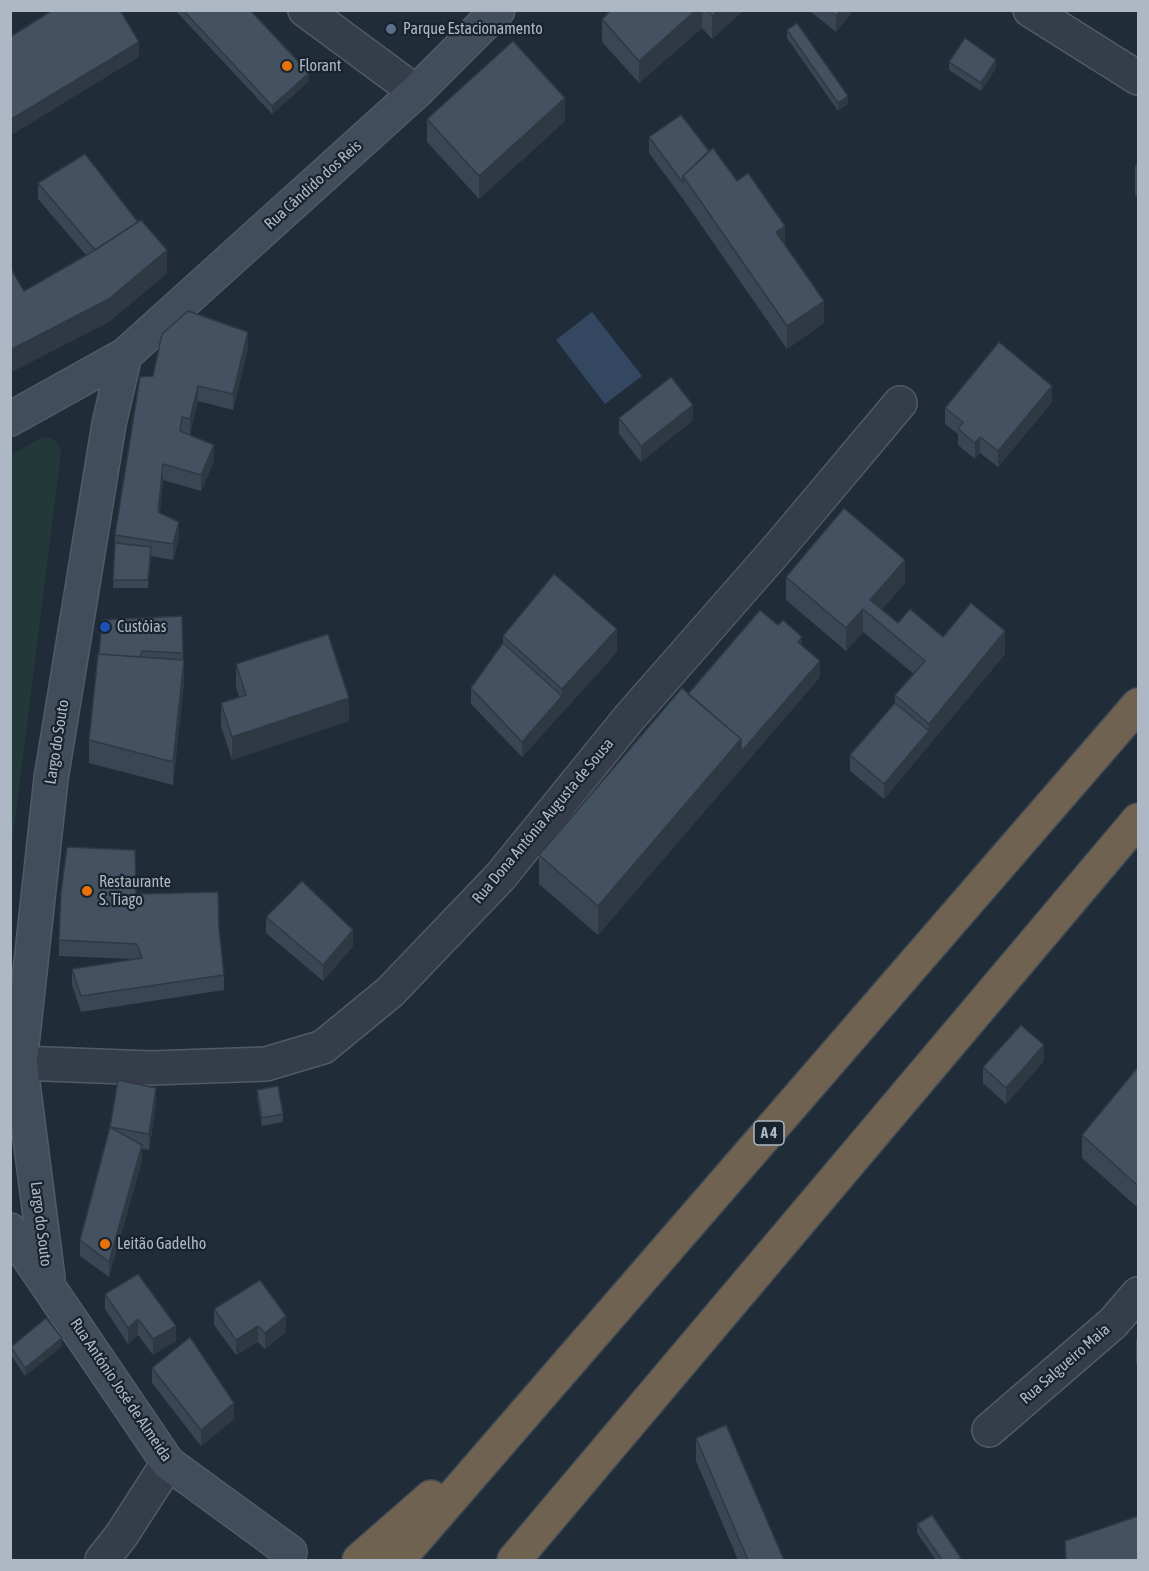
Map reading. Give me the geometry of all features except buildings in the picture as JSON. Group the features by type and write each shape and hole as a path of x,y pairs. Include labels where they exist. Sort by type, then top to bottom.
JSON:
{"highway":[{"name":"A 4","path":"398,1560 1138,705"},
{"path":"514,1560 1138,820"},
{"path":"359,1560 529,1411"}],"main road":[{"name":"Rua Cândido dos Reis","path":"124,355 416,92 498,10"},
{"path":"10,419 124,355"},
{"name":"Largo do Souto","path":"10,1095 20,1063 51,779 109,424 124,355"},
{"path":"54,393 69,393 97,403 109,424"},
{"name":"Largo do Souto","path":"20,1063 49,1284"},
{"name":"Largo do Souto","path":"10,1230 49,1284"},
{"name":"Rua António José de Almeida","path":"49,1284 168,1463 290,1552"}],"street":[{"path":"305,10 416,92"},
{"path":"1030,10 1138,78"},
{"name":"Rua Dona Antónia Augusta de Sousa","path":"20,1063 151,1068 266,1064 323,1047 390,992 500,877 630,717 900,404"},
{"name":"Rua Salgueiro Maia","path":"989,1430 1113,1323 1138,1294"},
{"path":"102,1560 121,1536 168,1463"}],"green space":[{"path":"42,437 55,441 60,447 61,454 11,854 11,455"}],"water":[{"path":"592,312 642,376 605,404 556,340"}],"place":[{"name":"Parque Estacionamento","path":"391,29"},
{"name":"Florant","path":"287,66"},
{"name":"Custóias","path":"105,627"},
{"name":"Restaurante S. Tiago","path":"87,891"},
{"name":"Leitão Gadelho","path":"105,1244"}]}
